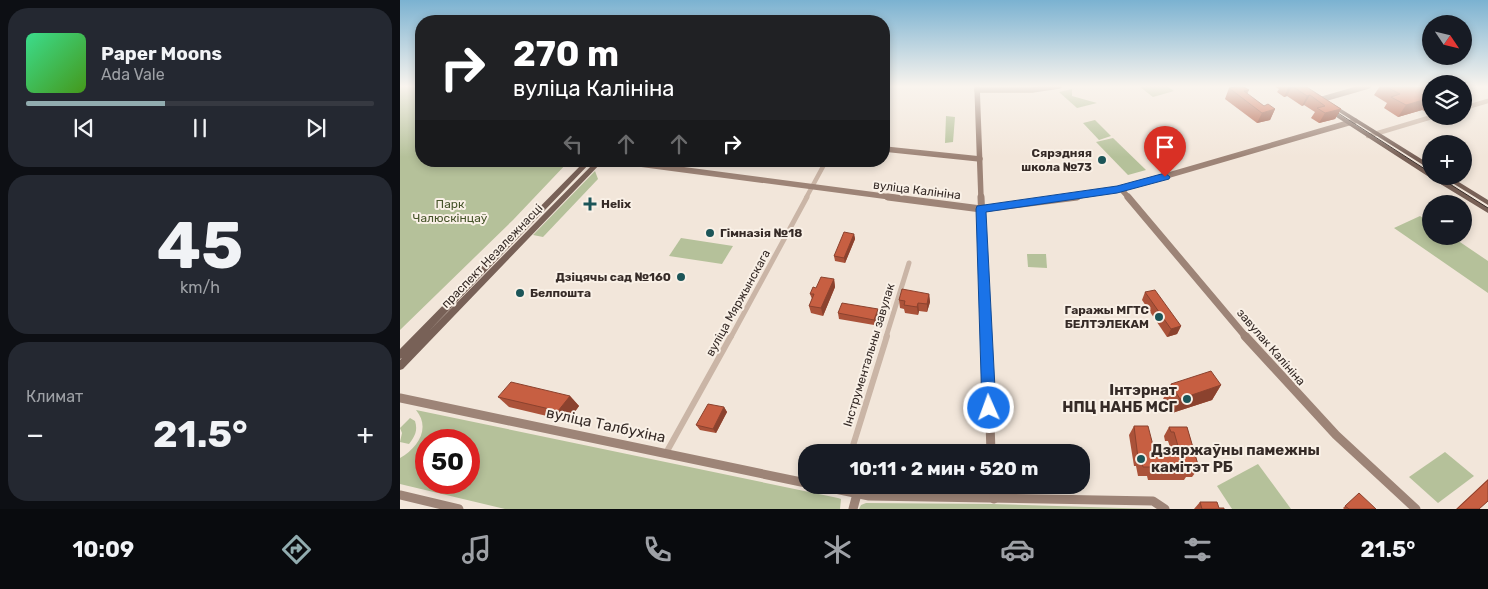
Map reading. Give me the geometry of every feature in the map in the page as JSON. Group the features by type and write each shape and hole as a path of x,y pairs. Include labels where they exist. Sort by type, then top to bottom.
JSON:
{"main road":[{"path":"978,110 991,444"},
{"path":"1331,110 1348,123 1422,170"},
{"path":"1336,110 1422,162"},
{"name":"вуліца Калініна","path":"660,167 981,209 1121,189 1356,121"},
{"path":"890,150 980,159"},
{"name":"праспект Незалежнасці","path":"400,355 583,167"},
{"name":"праспект Незалежнасці","path":"400,366 594,167"},
{"path":"1446,185 1488,211"},
{"path":"1459,185 1488,203"},
{"name":"завулак Калініна","path":"1121,189 1287,384 1357,457 1416,509"},
{"name":"вуліца Талбухіна","path":"400,398 798,481"},
{"path":"853,509 857,494 870,496 994,499 1153,501 1165,509"},
{"path":"994,494 994,499"},
{"path":"400,495 459,509"}],"street":[{"path":"1368,136 1422,120"},
{"name":"вуліца Мяржынскага","path":"666,453 823,167"},
{"name":"Інструментальны завулак","path":"853,444 909,263"}],"green space":[{"name":"Парк Чалюскінцаў","path":"400,110 415,110 415,167 563,167 513,220 400,330"},
{"path":"946,116 955,117 953,142 945,143"},
{"path":"1095,120 1111,136 1099,140 1083,123"},
{"path":"1113,138 1146,170 1128,175 1096,142"},
{"path":"595,171 598,179 543,237 533,235"},
{"path":"1420,216 1422,217 1422,245 1464,245 1488,261 1488,293 1394,228"},
{"path":"681,238 733,246 722,264 669,256"},
{"path":"1027,254 1046,254 1047,268 1028,267"},
{"path":"416,410 798,490 798,494 819,494 838,498 841,499 840,509 505,509 442,494 480,494 480,429 422,429 422,424"},
{"path":"410,418 415,421 415,434 409,444 400,442 402,433 400,428"},
{"path":"415,445 415,488 400,484 400,458"},
{"path":"1445,452 1474,476 1438,503 1409,477"},
{"path":"1258,464 1291,509 1232,509 1217,486"},
{"path":"866,503 992,504 1154,509 859,509 861,505"}],"building":[{"path":"1258,110 1273,110 1262,113"},
{"path":"1320,110 1338,110 1325,113"},
{"path":"844,232 854,234 844,258 834,256"},
{"path":"821,277 834,279 821,308 809,306 814,294 810,294 813,287 816,288"},
{"path":"902,289 929,294 927,304 918,303 917,307 904,305 905,301 899,300"},
{"path":"1155,290 1181,326 1171,329 1145,292"},
{"path":"842,303 878,309 874,320 838,313"},
{"path":"1211,371 1221,385 1180,399 1171,384"},
{"path":"511,382 570,396 558,411 498,397"},
{"path":"708,404 724,407 713,429 696,425"},
{"path":"1134,426 1148,426 1155,453 1180,453 1174,432 1171,432 1169,427 1187,427 1199,468 1189,468 1190,471 1154,471 1153,467 1143,467 1141,458 1138,458"},
{"path":"1488,480 1488,501 1479,509 1457,509"},
{"path":"1359,493 1376,509 1349,509 1345,506"},
{"path":"1200,502 1217,502 1219,508 1224,509 1202,509"}],"tram line":[{"path":"1333,110 1422,167"},
{"path":"1451,185 1488,208"}],"place":[{"name":"Сярэдняя школа №73","path":"1102,160"},
{"name":"Helix","path":"590,204"},
{"name":"Гімназія №18","path":"710,233"},
{"name":"Дзіцячы сад №160","path":"681,277"},
{"name":"Белпошта","path":"520,293"},
{"name":"Гаражы МГТС БЕЛТЭЛЕКАМ","path":"1159,317"},
{"name":"Інтэрнат НПЦ НАНБ МСГ","path":"1187,399"},
{"name":"Дзяржаўны памежны камітэт РБ","path":"1141,459"}],"route":[{"path":"989,408 981,209 1117,190 1165,177"}]}
